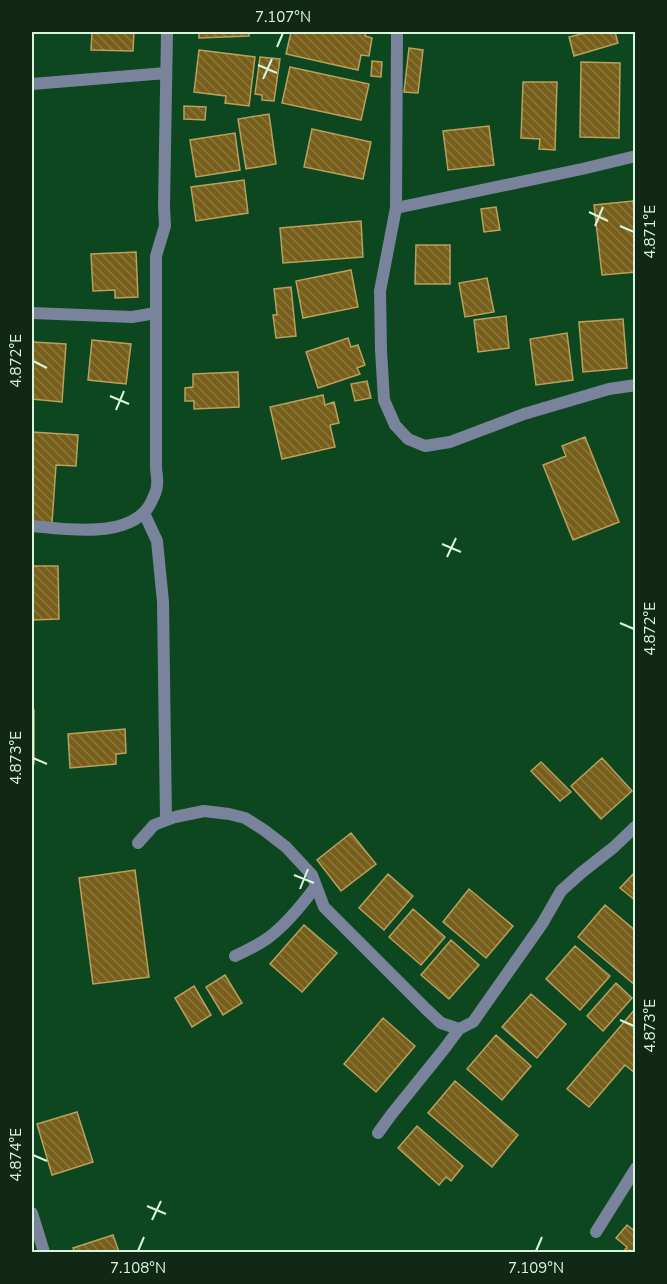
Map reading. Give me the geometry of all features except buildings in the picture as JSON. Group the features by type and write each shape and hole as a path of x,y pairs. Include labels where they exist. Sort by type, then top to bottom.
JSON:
{"street":[{"path":"32,526 83,530 122,526 140,518 150,507 157,486 156,256 165,226 167,32"},
{"path":"397,32 396,208 380,291 384,400 395,425 408,439 425,446 450,441 524,414 609,389 636,385"},
{"path":"32,84 166,73"},
{"path":"396,208 582,170 636,156"},
{"path":"32,313 132,317 156,313"},
{"path":"144,513 158,542 163,602 165,820"},
{"path":"138,843 154,825 176,817 204,811 245,818 286,847 312,875 324,907 441,1023 459,1029"},
{"path":"378,1133 459,1029 473,1022 498,989 542,924 561,891 636,826"},
{"path":"235,957 268,938 282,926 316,886"},
{"path":"596,1232 636,1168"},
{"path":"32,1213 44,1252"}]}
